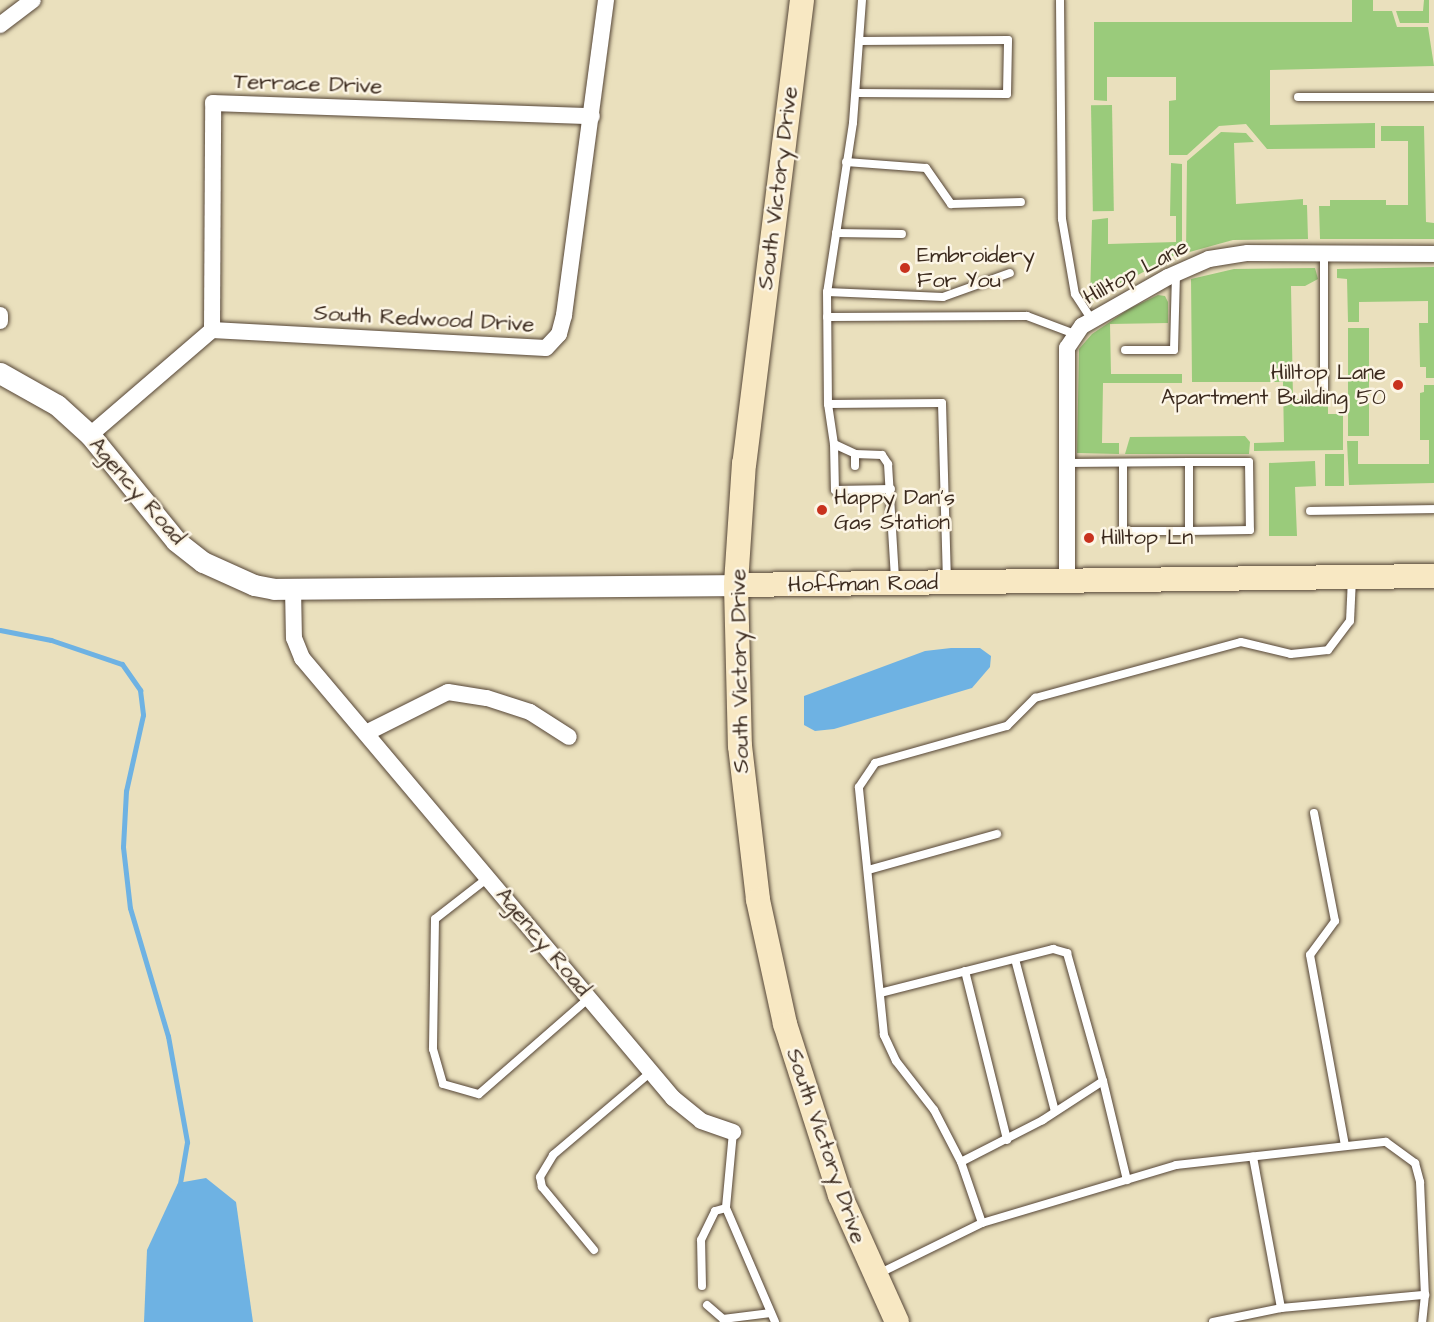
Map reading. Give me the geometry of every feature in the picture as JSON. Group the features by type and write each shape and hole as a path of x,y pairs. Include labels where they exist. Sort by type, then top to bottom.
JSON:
{"main road":[{"name":"South Victory Drive","path":"802,0 744,464 736,585 744,795 770,960 819,1139 874,1276 897,1322"},
{"name":"Hoffman Road","path":"736,585 1434,576"}],"street":[{"path":"0,25 33,0"},
{"name":"South Redwood Drive","path":"212,330 546,348 559,334 564,315 606,0"},
{"name":"Terrace Drive","path":"212,330 213,104 592,116"},
{"name":"Hilltop Lane","path":"1067,581 1066,348 1075,334 1091,320 1176,274 1209,260 1248,253 1434,254"},
{"path":"0,315 0,321"},
{"path":"90,435 212,330"},
{"name":"Agency Road","path":"0,373 57,405 90,435 176,541 203,562 254,585 293,588 294,638 302,658 368,732 673,1098 701,1121 734,1132"},
{"name":"Hoffman Road","path":"293,588 736,585"},
{"path":"368,732 448,692 487,698 530,712 569,736"}],"lane":[{"path":"862,0 855,93 827,292 828,404 834,444 836,490 891,489"},
{"path":"1060,0 1062,219 1075,294 1091,320"},
{"path":"855,93 1007,94 1008,40 859,41"},
{"path":"1298,97 1434,97"},
{"path":"846,162 926,168 951,204 1021,202"},
{"path":"836,233 902,234"},
{"path":"1324,254 1324,390"},
{"path":"827,292 943,297 1010,273"},
{"path":"1125,350 1174,350 1176,274"},
{"path":"827,317 1027,316 1075,334"},
{"path":"828,404 942,403 947,583"},
{"path":"834,444 855,454 882,455 888,464 895,584"},
{"path":"855,454 855,466"},
{"path":"1189,462 1189,531"},
{"path":"1067,463 1249,462 1250,530 1123,531 1122,463"},
{"path":"1310,512 1434,508"},
{"path":"982,1223 961,1162 934,1110 896,1061 884,1035 859,787 875,763 1006,726 1035,698 1241,642 1291,654 1328,650 1350,621 1352,578"},
{"path":"1314,813 1335,921 1310,955 1345,1146"},
{"path":"868,870 997,834"},
{"path":"489,877 435,919 433,1048 443,1084 479,1094 590,998"},
{"path":"880,993 1053,949 1066,953 1103,1081 1127,1180"},
{"path":"1015,958 1055,1111"},
{"path":"965,971 1007,1140"},
{"path":"594,1251 542,1187 540,1177 553,1155 651,1072"},
{"path":"961,1162 1007,1140 1103,1081"},
{"path":"707,1305 723,1319 773,1318 726,1208 734,1132"},
{"path":"874,1276 982,1223 1176,1165 1386,1142 1414,1162 1420,1182 1425,1296 1422,1322"},
{"path":"1253,1156 1281,1308"},
{"path":"702,1286 701,1240 715,1211 726,1208"},
{"path":"1213,1322 1281,1308 1425,1296"}],"green space":[{"path":"1352,0 1373,0 1373,11 1392,11 1397,27 1428,27 1434,66 1270,70 1270,125 1375,123 1375,148 1267,149 1246,124 1219,126 1187,155 1169,155 1169,101 1176,100 1176,77 1107,77 1107,101 1094,100 1094,22 1352,22"},
{"path":"1424,0 1429,0 1429,23 1400,23 1396,11 1423,11"},
{"path":"1091,105 1112,105 1114,211 1093,211"},
{"path":"1381,126 1424,126 1426,222 1434,223 1434,239 1320,239 1319,206 1330,206 1330,200 1386,200 1386,205 1408,205 1408,141 1381,141"},
{"path":"1221,132 1246,133 1254,142 1234,143 1236,204 1303,199 1303,205 1307,205 1308,239 1233,240 1186,253 1187,161"},
{"path":"1171,163 1182,164 1182,251 1090,301 1092,220 1108,218 1108,244 1176,242 1176,216 1170,216"},
{"path":"1434,267 1434,378 1426,378 1426,367 1420,367 1419,323 1428,323 1428,301 1359,302 1359,322 1348,322 1347,279 1337,278 1337,269"},
{"path":"1315,268 1318,279 1305,286 1291,286 1293,399 1328,399 1328,414 1343,414 1343,450 1254,451 1254,443 1284,442 1283,382 1192,382 1191,279 1234,269"},
{"path":"1158,295 1165,296 1168,302 1168,323 1110,324 1111,374 1182,374 1182,383 1103,383 1102,443 1119,443 1119,454 1077,453 1079,349 1092,334 1129,309"},
{"path":"1348,328 1369,328 1369,436 1348,436"},
{"path":"1424,385 1434,385 1434,483 1349,485 1347,441 1358,441 1358,464 1429,464 1429,440 1420,440 1420,393 1424,392"},
{"path":"1245,436 1250,442 1249,454 1125,454 1130,437"},
{"path":"1325,454 1344,454 1344,486 1325,486"},
{"path":"1315,461 1316,486 1295,487 1297,536 1269,536 1269,463"}],"water":[{"path":"980,648 991,656 990,667 972,688 834,729 815,731 804,725 804,696 925,651"},
{"path":"206,1178 236,1202 253,1322 144,1322 147,1250 178,1183"}],"waterway":[{"path":"0,630 51,640 122,664 140,690 143,715 126,791 123,847 130,908 168,1036 187,1142 179,1189"}],"place":[{"name":"Embroidery For You","path":"905,268"},
{"name":"Hilltop Lane Apartment Building 50","path":"1398,385"},
{"name":"Happy Dan's Gas Station","path":"822,510"},
{"name":"Hilltop Ln","path":"1089,538"}]}
